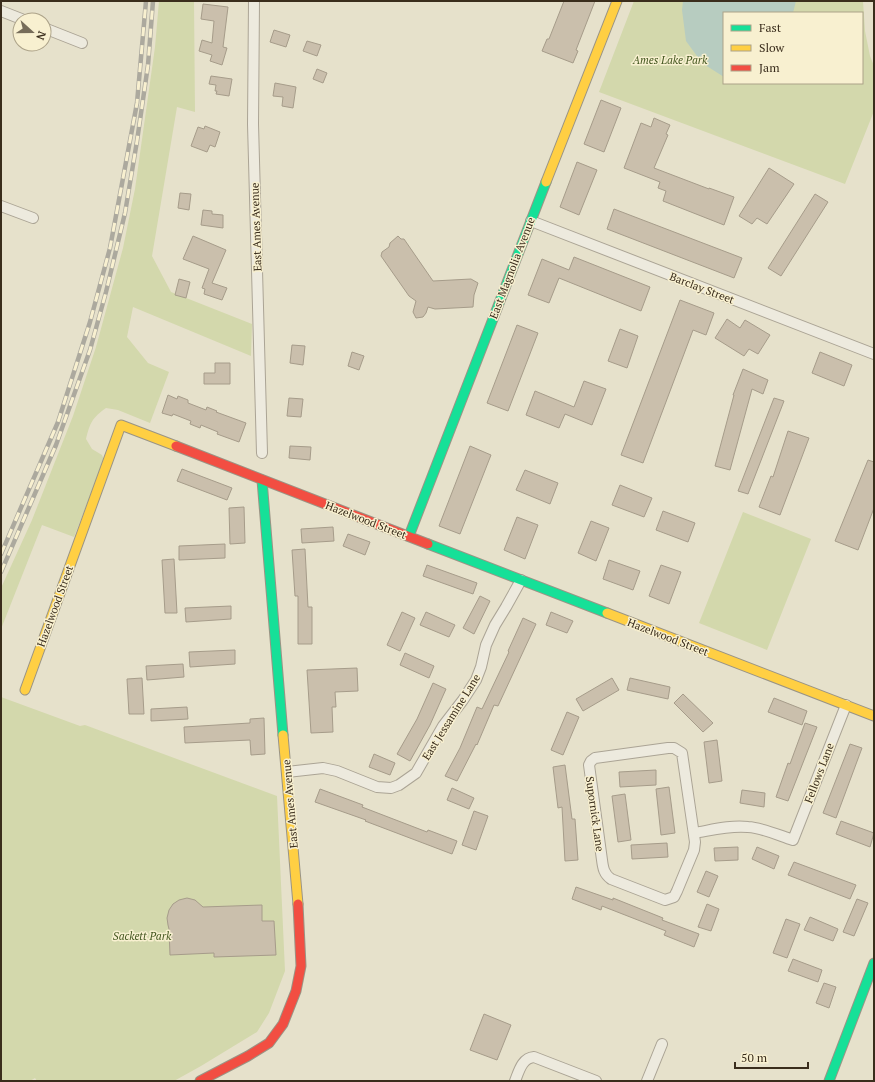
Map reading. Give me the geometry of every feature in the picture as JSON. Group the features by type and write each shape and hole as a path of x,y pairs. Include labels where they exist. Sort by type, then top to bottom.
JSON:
{"street":[{"name":"East Ames Avenue","path":"254,1 253,124 262,454"},
{"name":"East Magnolia Avenue","path":"408,536 617,1"},
{"path":"1,11 12,15"},
{"path":"52,31 82,43"},
{"path":"1,206 33,218"},
{"name":"Barclay Street","path":"530,221 874,354"},
{"name":"Hazelwood Street","path":"24,690 120,425 874,716"},
{"name":"East Ames Avenue","path":"200,1081 248,1056 269,1043 284,1024 296,990 301,966 299,920 262,480"},
{"name":"East Jessamine Lane","path":"287,772 323,768 337,771 377,787 391,788 399,785 416,773 443,726 476,680 481,667 486,645 495,625 521,580"},
{"name":"Fellows Lane","path":"694,833 729,827 747,827 763,830 793,840 846,705"},
{"name":"Supornick Lane","path":"674,748 678,750 682,753 694,833 694,850 674,897 665,900 611,879 606,875 602,860 589,765 591,761 595,758 661,749 674,748"},
{"path":"829,1081 874,963"},
{"path":"647,1081 662,1044"},
{"path":"516,1081 522,1065 528,1057 534,1056 596,1081"}],"green space":[{"path":"159,1 194,1 195,112 177,107 152,256 171,292 252,324 251,356 133,307 127,337 148,363 169,372 150,423 118,410 106,408 95,418 90,425 86,439 92,449 102,455 104,460 74,537 42,525 1,629 1,588 32,520 73,416 96,347 123,248 135,189 155,47"},
{"name":"Ames Lake Park","path":"634,1 863,1 865,31 870,56 874,66 874,111 845,184 599,92"},
{"path":"743,512 811,539 767,650 699,623"},
{"name":"Sackett Park","path":"1,697 80,726 85,725 277,796 285,971 269,1013 257,1032 174,1081 37,1081 35,1078 30,1081 1,1081"}],"shaded area":[{"path":"683,1 796,1 793,12 723,12 723,76 702,63 686,41 682,10"}],"building":[{"path":"564,1 595,1 576,50 578,51 573,63 542,51 547,39 549,39"},
{"path":"203,4 228,7 223,47 227,48 222,65 210,61 212,55 199,51 202,40 212,43 214,21 201,19"},
{"path":"274,30 290,35 286,47 270,42"},
{"path":"307,41 321,45 317,56 303,51"},
{"path":"317,69 327,73 323,83 313,79"},
{"path":"211,76 232,79 229,96 216,94 216,85 209,84"},
{"path":"275,83 296,87 293,108 282,106 283,97 273,96"},
{"path":"601,100 621,108 604,152 584,144"},
{"path":"654,118 670,125 666,134 668,135 654,168 734,197 724,225 663,201 666,191 658,188 660,182 624,168 641,123 651,127"},
{"path":"205,126 220,132 215,147 210,145 207,152 191,146 198,127 204,129"},
{"path":"577,162 597,170 579,215 560,207"},
{"path":"769,168 794,184 767,224 757,218 752,224 739,216"},
{"path":"180,193 191,194 189,210 178,208"},
{"path":"815,194 828,202 781,276 768,268"},
{"path":"614,209 742,258 734,278 607,229"},
{"path":"203,210 212,211 212,214 223,215 223,228 201,225"},
{"path":"193,236 226,250 212,283 227,288 222,300 204,294 205,289 202,288 209,269 183,259"},
{"path":"398,236 401,239 404,239 433,281 471,279 478,283 474,295 473,307 435,309 428,307 423,317 416,318 413,312 416,301 409,296 381,256 382,252 389,247 390,243"},
{"path":"574,257 650,287 641,311 559,278 549,303 528,295 542,259 569,270"},
{"path":"179,279 190,282 186,298 175,295"},
{"path":"680,300 714,313 706,335 693,330 643,463 621,455"},
{"path":"727,319 740,328 745,320 770,335 758,354 749,349 744,356 715,338"},
{"path":"517,325 538,333 508,411 487,403"},
{"path":"620,329 638,336 627,368 608,361"},
{"path":"292,345 305,346 303,365 290,363"},
{"path":"352,352 364,356 359,370 348,366"},
{"path":"820,352 852,365 844,386 812,373"},
{"path":"215,363 230,363 230,384 204,384 204,373 215,373"},
{"path":"743,369 768,380 763,394 752,389 730,470 715,466 733,395"},
{"path":"584,381 606,389 592,425 565,414 559,428 526,415 535,391 574,407"},
{"path":"168,395 177,399 178,396 188,400 188,403 206,410 207,407 217,411 216,412 246,423 239,442 217,434 218,432 201,425 200,428 190,424 191,421 173,414 172,416 162,413"},
{"path":"289,398 303,399 301,417 287,416"},
{"path":"774,398 784,401 748,494 738,491"},
{"path":"788,431 809,438 780,515 759,507 771,476 773,477"},
{"path":"290,446 311,447 310,460 289,458"},
{"path":"470,446 491,455 460,534 439,526"},
{"path":"868,460 874,462 874,508 858,550 835,541"},
{"path":"182,469 232,488 227,500 177,481"},
{"path":"525,470 558,483 550,504 516,490"},
{"path":"620,485 652,498 644,517 612,505"},
{"path":"244,507 245,543 230,544 229,508"},
{"path":"663,511 695,523 688,542 656,530"},
{"path":"517,517 538,525 525,559 504,550"},
{"path":"591,521 609,528 596,561 578,553"},
{"path":"333,527 334,541 302,543 301,529"},
{"path":"348,534 370,542 365,555 343,546"},
{"path":"225,544 225,558 179,560 179,546"},
{"path":"305,549 308,607 312,607 312,644 298,644 298,596 295,596 292,550"},
{"path":"174,559 177,613 165,613 162,560"},
{"path":"609,560 640,571 633,590 603,579"},
{"path":"427,565 477,583 473,594 423,576"},
{"path":"661,565 681,572 669,604 649,596"},
{"path":"480,596 490,601 474,634 463,628"},
{"path":"231,606 231,619 186,622 185,608"},
{"path":"402,612 415,618 400,651 387,645"},
{"path":"426,612 455,625 449,637 420,625"},
{"path":"551,612 573,621 567,633 546,625"},
{"path":"523,618 536,624 498,706 494,705 477,745 476,744 457,781 445,776 460,748 477,707 482,709 509,652 508,651"},
{"path":"235,650 235,664 190,667 189,652"},
{"path":"405,653 434,666 429,678 400,665"},
{"path":"183,664 184,677 147,680 146,666"},
{"path":"357,668 358,691 335,692 336,707 332,707 333,732 311,733 307,670"},
{"path":"142,678 144,714 129,714 127,679"},
{"path":"612,678 619,690 583,711 576,699"},
{"path":"630,678 670,687 668,699 627,690"},
{"path":"433,683 446,689 430,725 410,761 397,754 417,719"},
{"path":"683,694 713,723 703,732 674,703"},
{"path":"774,698 807,711 802,725 768,712"},
{"path":"187,707 188,719 151,721 151,709"},
{"path":"567,712 579,717 563,755 551,750"},
{"path":"264,718 265,754 251,755 250,740 185,743 184,727 250,723 250,719"},
{"path":"805,723 817,727 788,801 776,797 788,763 790,764"},
{"path":"717,740 722,781 709,783 704,742"},
{"path":"850,744 862,748 836,818 823,813"},
{"path":"374,754 395,763 390,775 369,767"},
{"path":"565,765 572,819 575,819 578,860 565,861 562,807 558,808 553,767"},
{"path":"656,770 656,785 620,787 619,772"},
{"path":"669,787 675,833 661,835 656,789"},
{"path":"452,788 474,798 469,809 447,800"},
{"path":"320,789 427,832 428,830 457,841 452,854 365,821 366,820 315,802"},
{"path":"742,790 765,793 764,807 740,803"},
{"path":"625,794 631,840 618,842 612,796"},
{"path":"474,811 488,816 476,850 462,845"},
{"path":"841,821 874,833 870,847 836,834"},
{"path":"667,843 668,857 632,859 631,845"},
{"path":"738,847 738,860 715,861 714,848"},
{"path":"757,847 779,856 774,869 752,859"},
{"path":"794,862 856,885 850,899 788,875"},
{"path":"706,871 718,876 709,897 697,892"},
{"path":"576,887 613,900 613,898 663,918 662,920 699,934 694,947 664,935 666,931 602,906 601,910 572,899"},
{"path":"187,898 195,900 203,907 262,905 262,921 274,921 276,955 214,957 214,953 170,955 167,918 169,910 173,904 179,900"},
{"path":"857,899 868,903 854,936 843,932"},
{"path":"707,904 719,909 711,931 698,927"},
{"path":"810,917 838,929 833,941 804,930"},
{"path":"786,919 800,924 787,958 773,953"},
{"path":"793,959 822,970 818,982 788,971"},
{"path":"824,983 836,987 829,1008 816,1003"},
{"path":"484,1014 511,1025 497,1060 470,1050"}],"railway":[{"path":"1,554 58,422 90,322 110,248 137,103 146,1"},
{"path":"1,572 56,445 90,350 106,292 125,213 137,141 148,65 153,1"}],"traffic: fast":[{"path":"409,536 546,182"},
{"path":"262,480 283,735"},
{"path":"428,544 607,613"},
{"path":"829,1081 874,963"}],"traffic: slow":[{"path":"546,182 617,1"},
{"path":"25,690 121,425 176,446"},
{"path":"607,613 874,716"},
{"path":"283,735 298,904"}],"traffic: jam":[{"path":"176,446 428,544"},
{"path":"200,1081 248,1056 269,1043 283,1024 296,991 301,966 298,904"}]}
